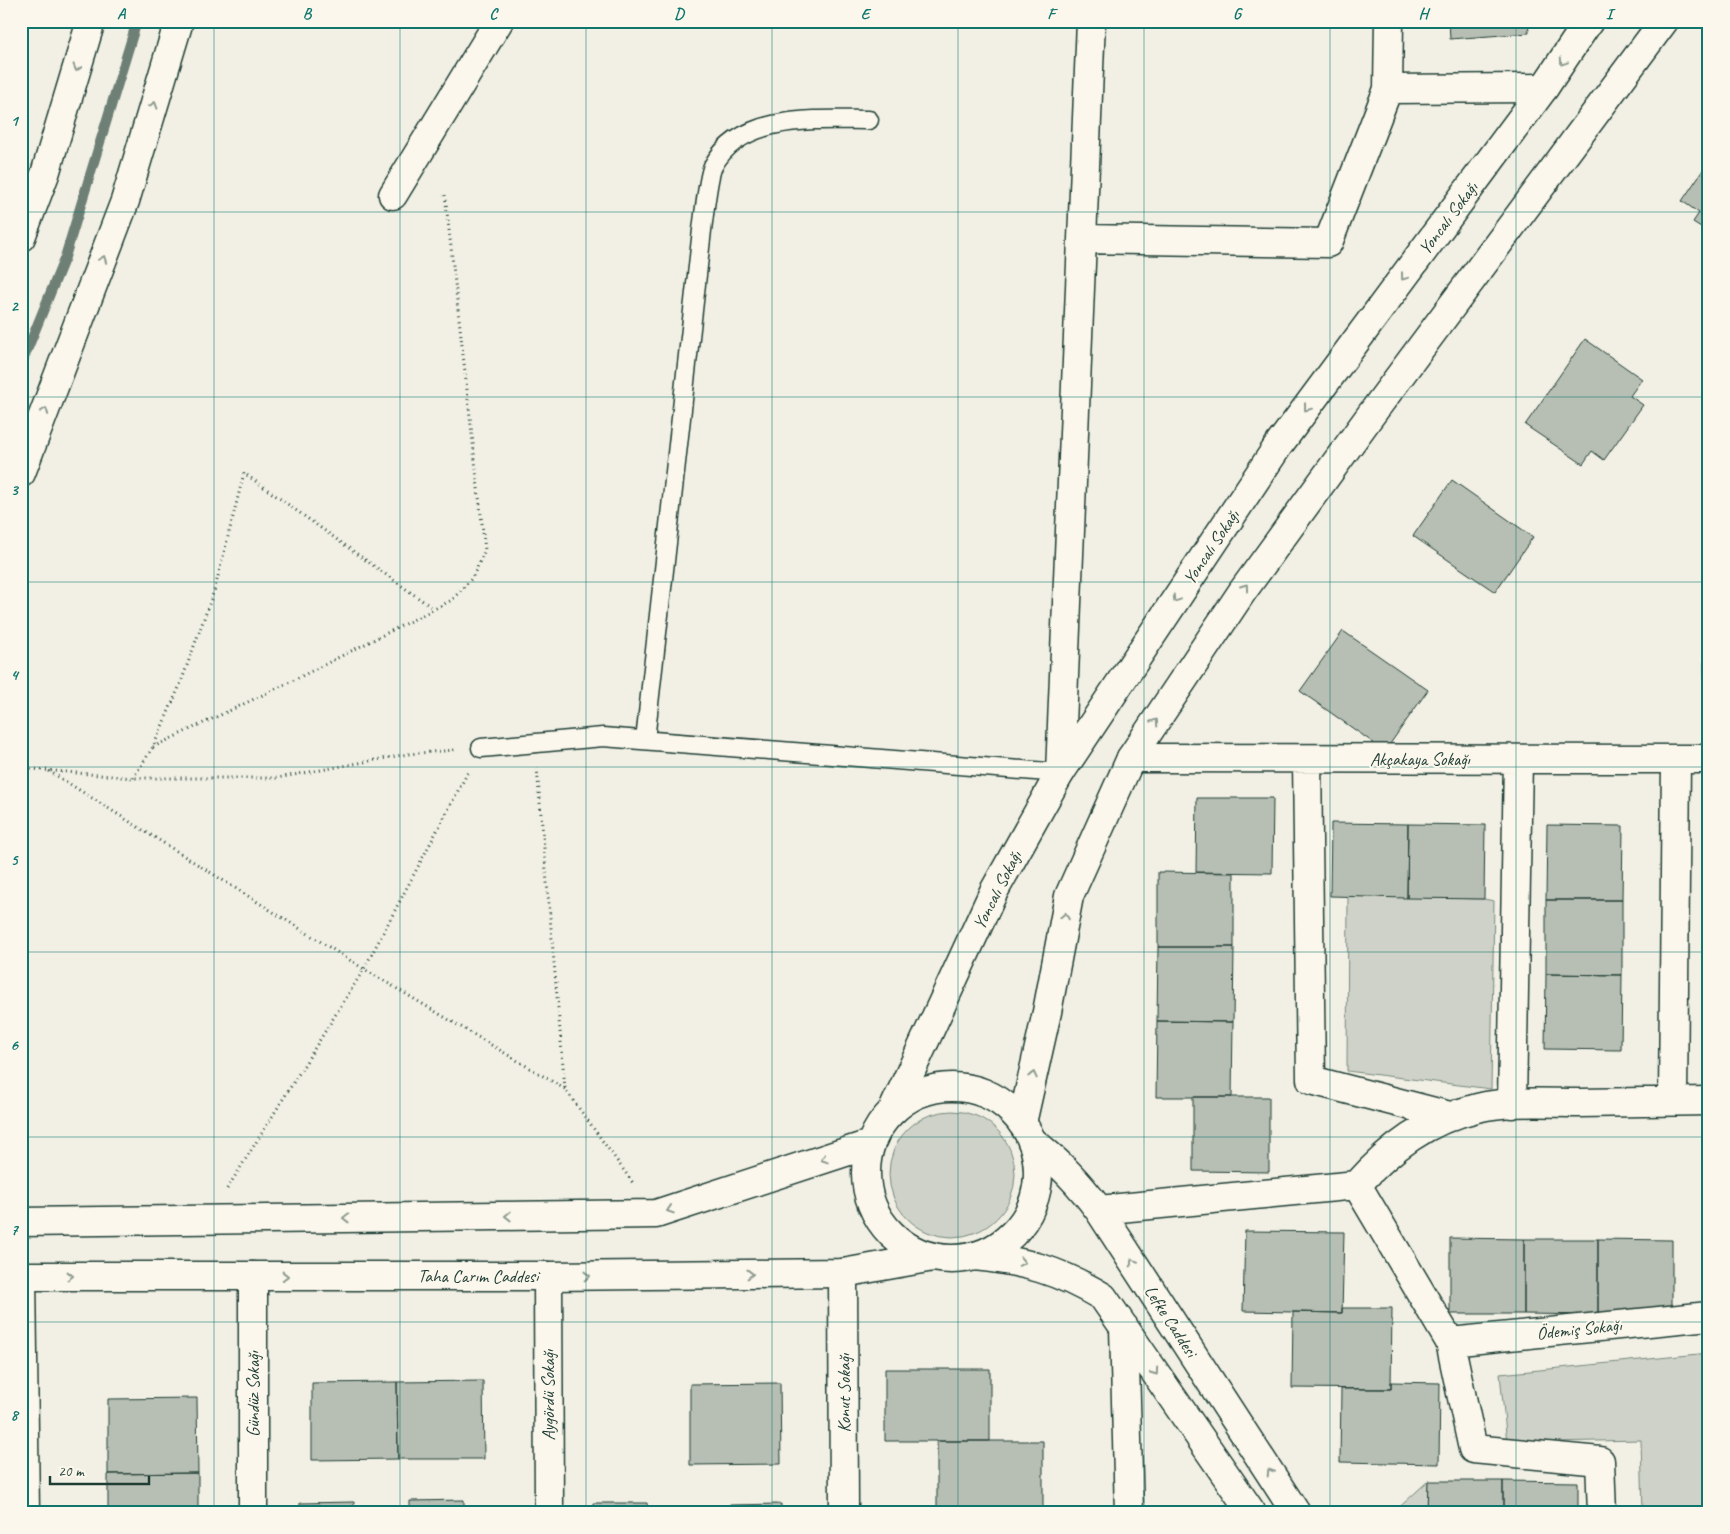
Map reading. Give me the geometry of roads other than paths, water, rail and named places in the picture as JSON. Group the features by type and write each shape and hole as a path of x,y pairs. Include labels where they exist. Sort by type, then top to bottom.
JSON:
{"street":[{"path":"21,237 45,174 91,21"},
{"path":"21,472 125,201 179,21"},
{"path":"393,195 499,21"},
{"path":"1060,772 1091,21"},
{"path":"1082,239 1328,244 1388,89 1389,21"},
{"name":"Yoncalı Sokağı","path":"893,1110 994,891 1060,772 1278,446 1544,88 1590,21"},
{"path":"1027,1132 1069,896 1131,758 1242,592 1370,416 1664,21"},
{"path":"1388,89 1544,88"},
{"name":"Akçakaya Sokağı","path":"1131,758 1709,759"},
{"path":"1307,759 1311,1080 1450,1116"},
{"path":"1512,1104 1518,759"},
{"path":"1673,1102 1676,759"},
{"path":"974,1256 993,1248 1010,1236 1024,1220 1033,1202 1038,1182 1037,1161 1027,1132 1008,1108 990,1096 971,1089 950,1087 930,1090 910,1098 893,1110 880,1126 870,1144 866,1164 866,1185 872,1204 882,1223 896,1238 913,1250 933,1257 953,1259 974,1256 1034,1265 1058,1273 1103,1297 1252,1513"},
{"path":"1099,1210 1357,1185 1376,1163 1399,1144 1450,1116 1478,1108 1512,1104 1709,1101"},
{"name":"Lefke Caddesi","path":"1027,1132 1080,1185 1099,1210 1296,1513"},
{"path":"21,1222 656,1214 870,1144"},
{"path":"1357,1185 1450,1342 1473,1449 1600,1460 1602,1513"},
{"name":"Taha Carım Caddesi","path":"22,1276 548,1276 843,1273 933,1257"},
{"name":"Konut Sokağı","path":"843,1273 844,1513"},
{"path":"22,1276 25,1513"},
{"name":"Gündüz Sokağı","path":"253,1276 253,1513"},
{"name":"Aygördü Sokağı","path":"548,1276 549,1513"},
{"name":"Ödemiş Sokağı","path":"1450,1342 1709,1316"},
{"path":"1124,1327 1129,1513"}],"lane":[{"path":"645,740 702,230 712,167 727,146 757,128 797,121 869,120"},
{"path":"481,748 603,737 1060,772"}],"waterway":[{"path":"21,365 65,257 137,21"}]}
